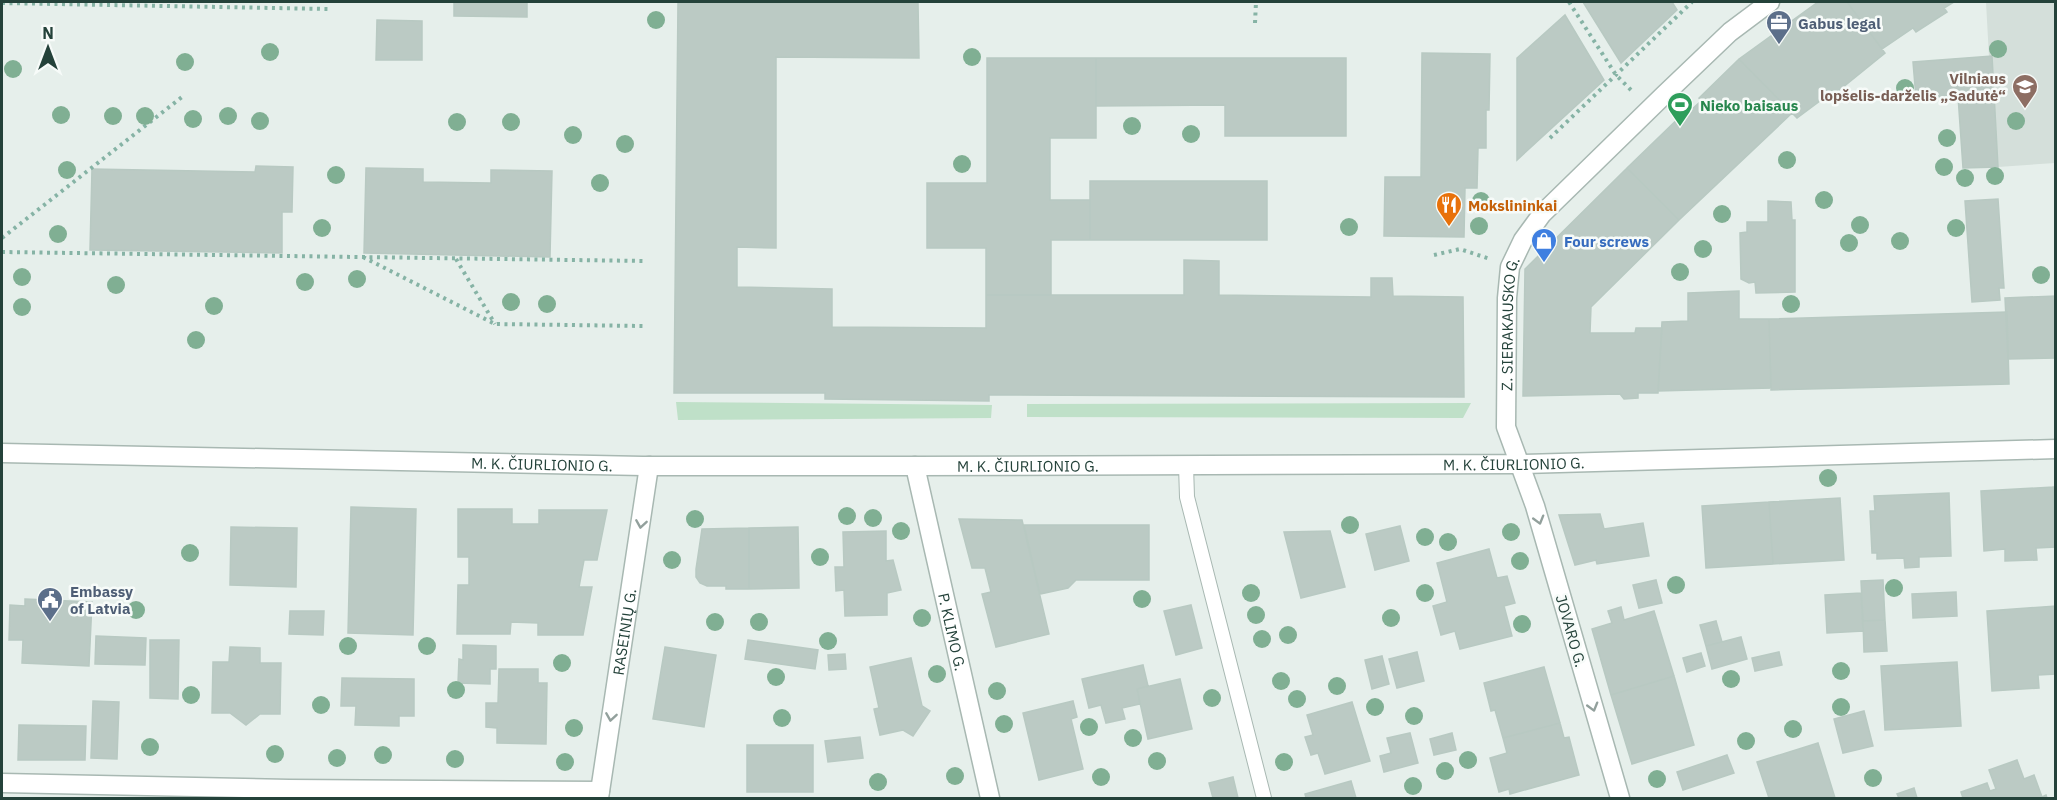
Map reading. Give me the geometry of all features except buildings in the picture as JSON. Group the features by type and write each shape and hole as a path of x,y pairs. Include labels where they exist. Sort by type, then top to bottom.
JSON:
{"street":[{"name":"Z. SIERAKAUSKO G.","path":"1520,464 1506,427 1507,298 1510,267 1523,240 1542,214 1672,87 1730,32 1770,2"},
{"name":"M. K. ČIURLIONIO G.","path":"2,453 649,466 915,466 1520,464 2055,449"},
{"name":"JOVARO G.","path":"1520,464 1535,506 1620,798"},
{"name":"RASEINIŲ G.","path":"599,795 649,466"},
{"name":"P. KLIMO G.","path":"915,466 990,798"},
{"path":"2,783 599,795"}],"lane":[{"path":"1186,465 1187,497 1264,798"}],"path":[{"path":"1255,23 1256,2"},
{"path":"1569,2 1616,75"},
{"path":"1550,138 1690,2"},
{"path":"2,3 328,9"},
{"path":"2,238 182,97"},
{"path":"1434,255 1460,249 1510,267"},
{"path":"2,252 644,261"},
{"path":"363,257 495,324 644,326"},
{"path":"456,259 495,324"}],"shaded area":[{"name":"Vilniaus lopšelis-darželis „Sadutė“","path":"1986,2 2055,2 2055,163 1998,167 1992,57 1989,57"}],"green space":[{"path":"676,402 992,405 991,418 678,420"},
{"path":"1471,403 1463,418 1027,417 1027,404"}],"place":[{"name":"Gabus legal","path":"1779,46"},
{"name":"Vilniaus lopšelis-darželis „Sadutė“","path":"2025,110"},
{"name":"Nieko baisaus","path":"1680,128"},
{"name":"Mokslininkai","path":"1449,228"},
{"name":"Four screws","path":"1544,264"},
{"name":"Embassy of Latvia","path":"50,623"}]}
